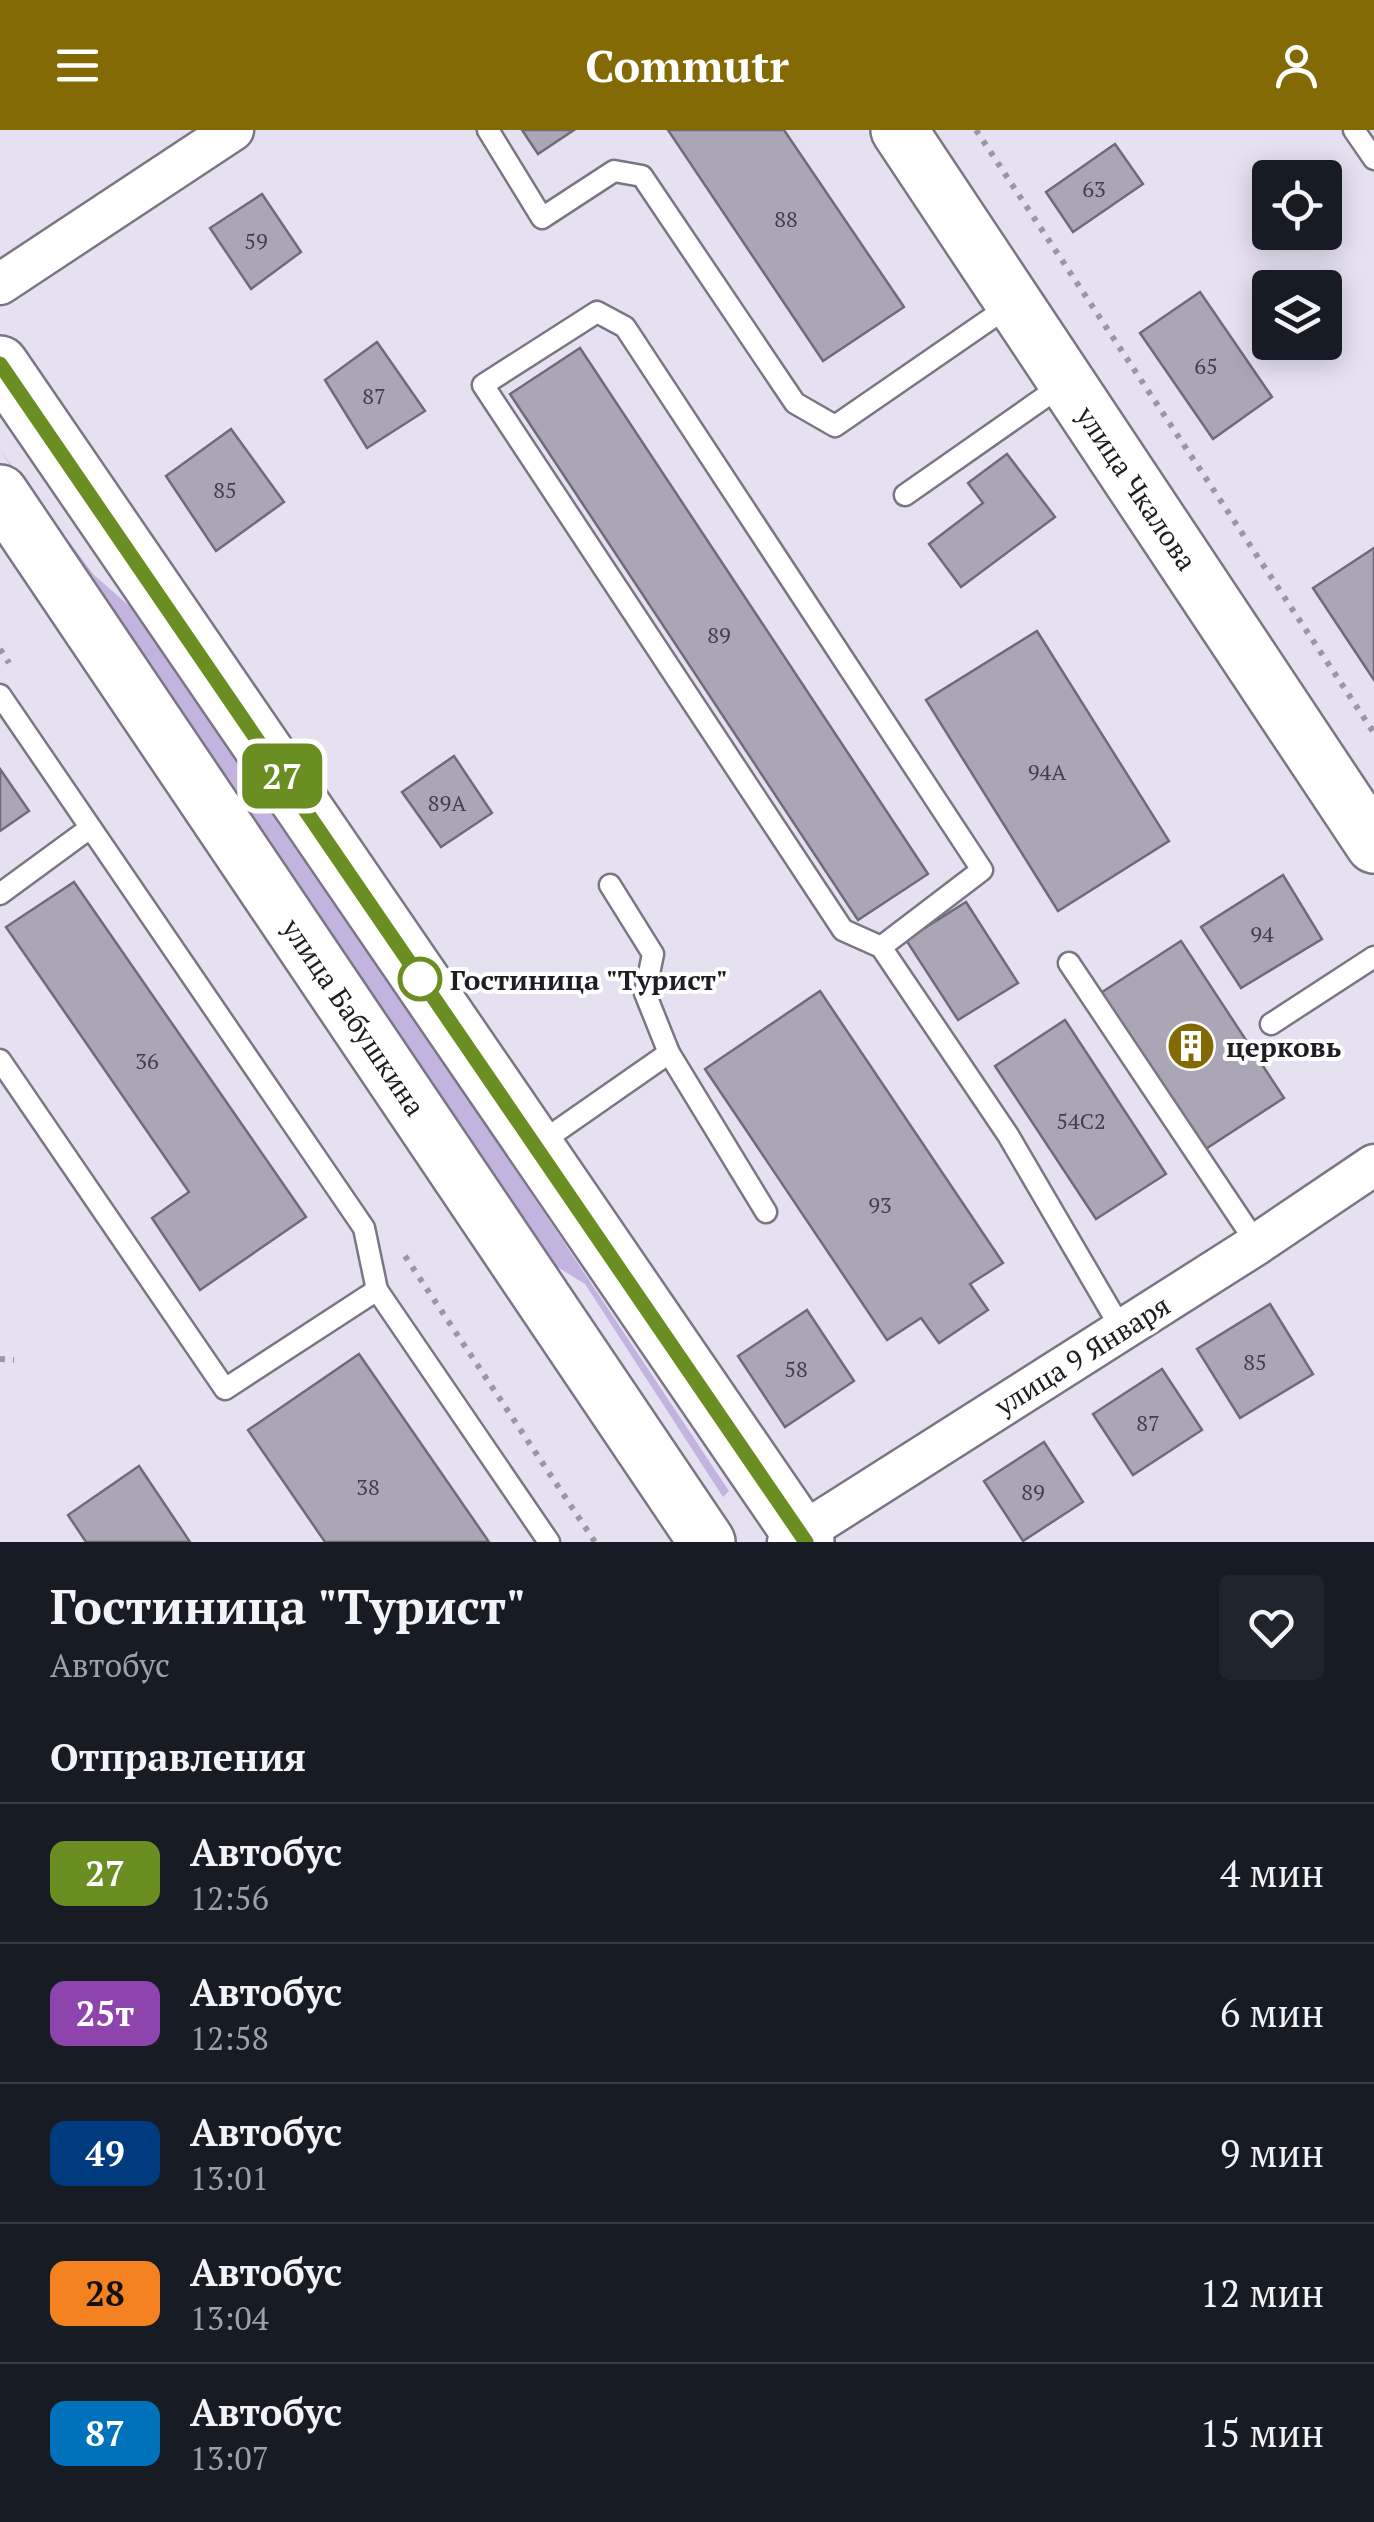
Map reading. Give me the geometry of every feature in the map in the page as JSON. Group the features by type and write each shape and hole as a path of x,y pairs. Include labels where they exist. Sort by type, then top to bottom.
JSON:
{"main road":[{"name":"улица Чкалова","path":"899,130 1374,845"},
{"path":"0,364 535,1146 798,1539"},
{"name":"улица Бабушкина","path":"0,493 707,1542"}],"street":[{"path":"0,284 234,130"},
{"name":"улица 9 Января","path":"798,1539 1257,1244 1374,1164"}],"lane":[{"path":"488,130 542,218 614,171 642,176 795,403 834,426 1014,302"},
{"path":"1354,130 1374,159"},
{"path":"882,947 982,870 625,327 597,312 483,386 843,930 882,947 1008,1135 1122,1330"},
{"path":"906,495 1066,382"},
{"path":"0,696 364,1228 377,1290 549,1542"},
{"path":"0,894 90,828"},
{"path":"610,884 653,954 646,993 669,1053 766,1212"},
{"path":"1270,1024 1374,958"},
{"path":"1070,962 1257,1244"},
{"path":"535,1146 669,1053"},
{"path":"0,1060 225,1389 377,1290"}],"path":[{"path":"976,130 1374,733"},
{"path":"0,1359 14,1360"}],"shaded area":[{"path":"0,450 94,575 158,631 729,1491 723,1497 585,1284 541,1257"}],"building":[{"path":"522,130 574,130 538,154"},
{"path":"668,130 784,130 904,307 823,361"},
{"path":"1115,144 1143,184 1073,232 1046,192"},
{"path":"262,194 301,252 251,289 210,228"},
{"path":"1200,292 1272,397 1213,439 1140,333"},
{"path":"377,342 425,411 367,448 325,380"},
{"path":"580,348 928,874 858,920 510,394"},
{"path":"231,429 284,502 216,551 166,476"},
{"path":"1007,454 1055,517 961,587 929,544 983,503 968,483"},
{"path":"1374,548 1374,680 1313,588"},
{"path":"1037,631 1169,841 1058,911 926,700"},
{"path":"454,756 492,813 441,847 402,792"},
{"path":"0,769 29,811 0,831"},
{"path":"1283,875 1322,939 1241,988 1201,927"},
{"path":"74,882 306,1217 200,1290 152,1218 189,1192 6,927"},
{"path":"966,902 1018,983 958,1020 906,940"},
{"name":"церковь","path":"1181,941 1284,1098 1201,1152 1099,994"},
{"path":"820,991 1003,1263 970,1284 988,1310 939,1343 921,1318 887,1340 705,1069"},
{"path":"1065,1020 1166,1174 1096,1219 995,1066"},
{"path":"1270,1304 1313,1374 1240,1418 1197,1349"},
{"path":"807,1310 854,1381 785,1427 738,1356"},
{"path":"359,1354 489,1542 325,1542 248,1430"},
{"path":"1162,1369 1202,1430 1133,1475 1093,1414"},
{"path":"1044,1442 1083,1502 1023,1541 984,1481"},
{"path":"139,1466 190,1542 86,1542 68,1515"}],"bus line":[{"name":"27","path":"0,364 806,1542"}],"place":[{"name":"Гостиница \"Турист\"","path":"420,979"},
{"name":"церковь","path":"1191,1046"}]}
